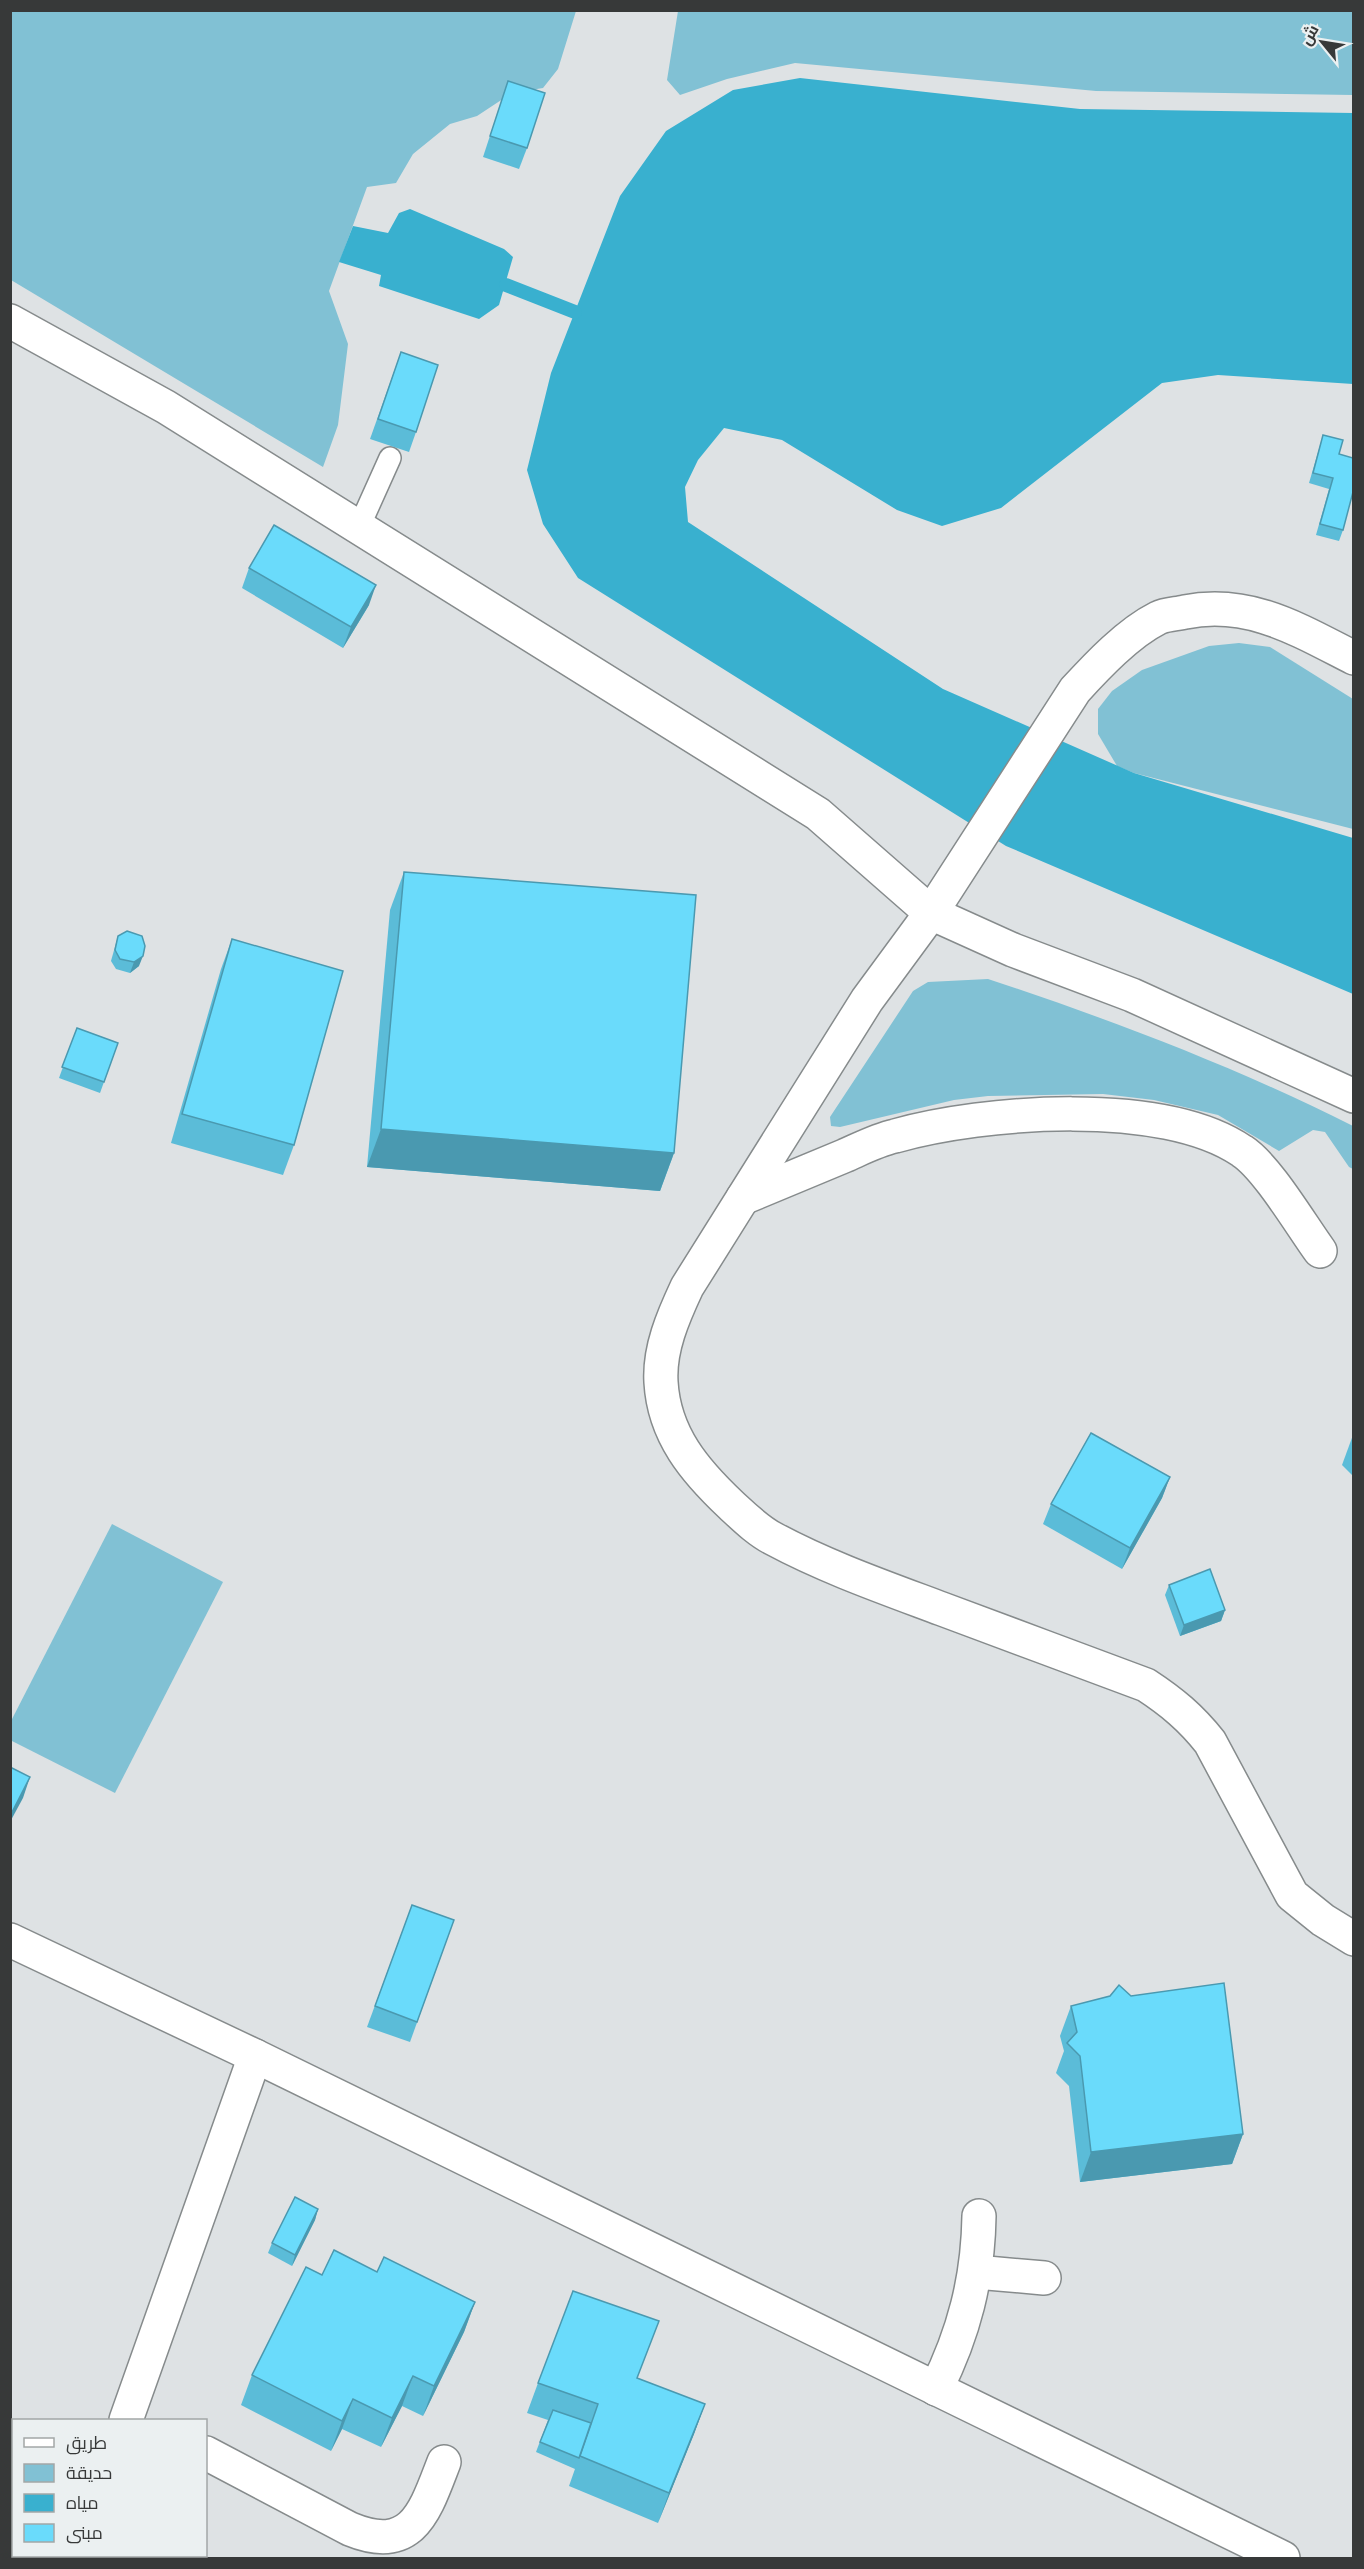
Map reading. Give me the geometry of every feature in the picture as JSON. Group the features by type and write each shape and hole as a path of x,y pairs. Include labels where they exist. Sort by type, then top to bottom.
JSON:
{"street":[{"path":"10,321 166,407 818,814 931,913 1013,950 1132,995 1353,1095"},
{"path":"1353,658 1288,624 1252,612 1204,608 1159,617 1103,659 1075,690 931,913 867,1000 687,1287 671,1323 661,1367 667,1418 680,1448 703,1478 743,1516 772,1538 881,1586 1146,1685 1176,1704 1194,1721 1210,1742 1292,1895 1323,1920 1353,1938"},
{"path":"743,1198 893,1136 956,1122 1080,1113 1171,1123 1220,1137 1244,1152 1259,1166 1320,1251"},
{"path":"10,1940 255,2056 1283,2559"},
{"path":"133,2418 255,2056"},
{"path":"936,2389 961,2333 976,2272 979,2216"},
{"path":"976,2272 1044,2278"},
{"path":"207,2454 350,2529 376,2537 401,2534 421,2517 444,2462"}],"lane":[{"path":"359,527 390,458"}],"green space":[{"path":"11,11 576,11 558,69 543,88 512,93 477,116 450,124 413,154 396,183 367,187 329,291 348,344 338,425 323,467 11,280"},
{"path":"678,11 1353,11 1353,95 1096,91 795,63 727,79 680,95 667,80"},
{"path":"1239,643 1270,647 1353,699 1353,829 1134,773 1117,766 1098,734 1098,709 1112,691 1142,670 1209,646"},
{"path":"988,979 1081,1011 1219,1064 1353,1126 1353,1169 1349,1167 1325,1132 1313,1130 1279,1151 1218,1115 1154,1100 1103,1094 988,1096 954,1100 840,1127 831,1126 830,1117 913,991 928,982"},
{"path":"112,1524 223,1582 115,1793 10,1740 11,1721"}],"water":[{"path":"800,78 1080,109 1353,113 1353,384 1218,375 1162,383 1001,508 942,526 897,510 782,440 724,428 698,460 685,487 688,522 943,689 1134,773 1353,838 1353,994 1006,846 578,578 543,524 527,470 551,373 620,196 666,131 733,90"},
{"path":"410,209 504,249 513,257 499,305 479,319 379,286 381,275 339,262 353,226 388,233 399,213"}],"building":[{"path":"508,81 545,93 527,148 490,136"},
{"path":"401,352 438,365 416,432 378,419"},
{"path":"1323,435 1343,440 1339,454 1353,458 1353,492 1343,530 1320,524 1333,478 1313,473"},
{"path":"274,525 376,585 351,627 249,568"},
{"path":"404,872 696,895 674,1153 381,1129"},
{"path":"127,931 142,936 145,946 143,956 134,962 120,959 115,950 118,936"},
{"path":"232,939 343,971 294,1145 182,1114"},
{"path":"77,1028 118,1043 104,1082 62,1067"},
{"path":"1091,1433 1170,1477 1130,1548 1051,1504"},
{"path":"1210,1569 1225,1610 1184,1625 1169,1585"},
{"path":"10,1767 30,1777 10,1816"},
{"path":"412,1905 454,1920 417,2022 375,2006"},
{"path":"1224,1983 1243,2134 1091,2152 1080,2056 1067,2043 1077,2032 1071,2006 1110,1996 1119,1985 1131,1996"},
{"path":"295,2197 318,2209 295,2255 272,2243"},
{"path":"334,2250 377,2272 384,2257 475,2302 434,2386 413,2376 392,2418 353,2399 342,2421 252,2375 306,2267 322,2275"},
{"path":"573,2291 659,2321 637,2378 705,2404 669,2493 580,2456 598,2404 538,2383"},
{"path":"553,2410 591,2423 579,2458 540,2442"}],"waterway":[{"path":"506,285 575,312"}]}
